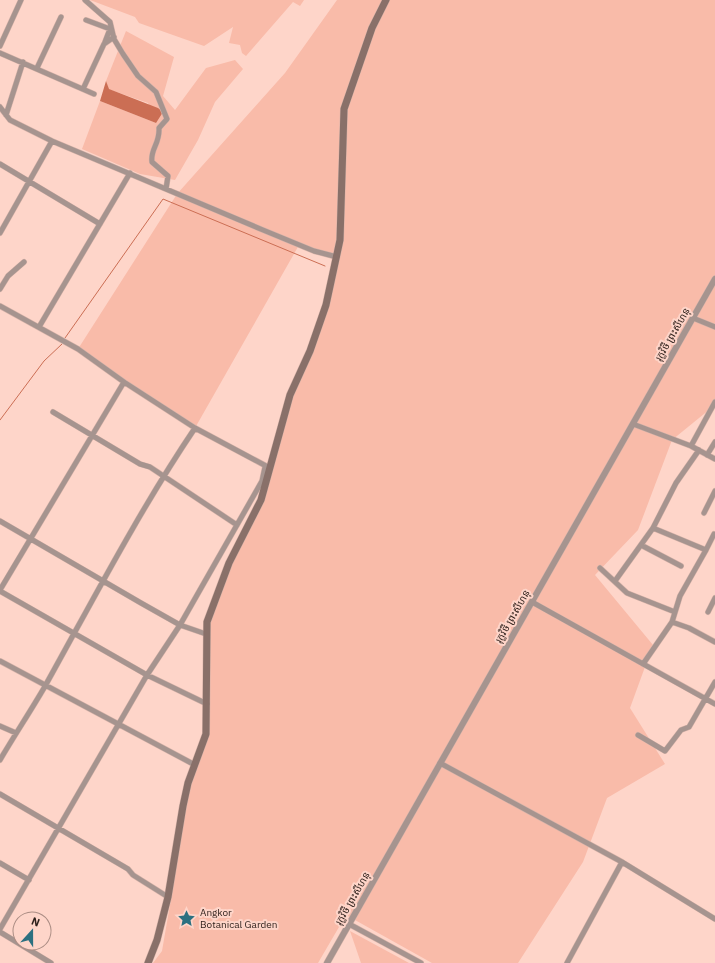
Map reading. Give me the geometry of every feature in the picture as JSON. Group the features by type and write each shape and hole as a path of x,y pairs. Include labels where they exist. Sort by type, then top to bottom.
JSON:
{"main road":[{"path":"148,963 157,940 168,897 183,806 195,765 204,746 207,704 206,634 210,611 229,563 261,500 268,467 290,395 320,325 337,258 342,219 344,110 372,28 386,0"}],"street":[{"path":"0,46 21,0"},
{"path":"83,89 110,29 110,22 85,0"},
{"path":"37,68 61,17"},
{"path":"86,20 110,29 113,32 114,37 138,76 156,92 167,119 159,128 160,138 151,155 152,162 168,176 166,189"},
{"path":"105,42 114,37"},
{"path":"0,53 94,94"},
{"path":"6,115 23,62"},
{"path":"0,107 6,115 18,125 52,141 314,251 337,258"},
{"path":"0,232 52,141"},
{"path":"0,164 100,224"},
{"path":"39,327 130,173"},
{"path":"0,289 8,276 24,262"},
{"name":"រុក្ខវិថី ព្រះសីហនុ","path":"327,963 715,279"},
{"path":"0,306 78,349 124,382 195,428 268,467 262,481 180,625 147,675 59,830 0,929"},
{"path":"693,318 715,327"},
{"path":"124,382 0,590 147,675 207,704"},
{"path":"691,446 715,402"},
{"path":"53,412 163,475 237,525"},
{"path":"633,424 691,446 715,459"},
{"path":"0,760 45,686 102,581 163,475 195,428"},
{"path":"707,455 715,442"},
{"path":"614,581 642,545 653,528 676,483 699,450"},
{"path":"704,513 715,491"},
{"path":"0,520 30,540 180,625 206,634"},
{"path":"653,528 706,550"},
{"path":"233,531 242,538"},
{"path":"644,664 672,622 680,596 714,534"},
{"path":"642,545 681,566"},
{"path":"600,568 618,586 632,596 675,612"},
{"path":"708,612 715,598"},
{"path":"532,602 715,704"},
{"path":"672,622 690,628 715,642"},
{"path":"0,661 195,765"},
{"path":"638,735 665,751 681,730 689,727 715,682"},
{"path":"0,726 16,733"},
{"path":"440,763 622,862 715,919"},
{"path":"0,794 59,830 128,869 133,875 168,897"},
{"path":"567,963 622,862"},
{"path":"0,863 29,880"},
{"path":"349,924 421,963"},
{"path":"0,932 51,963"}],"shaded area":[{"path":"90,0 304,0 300,6 293,2 246,56 242,53 240,45 229,43 233,27 204,46 139,23 135,17"},
{"path":"337,0 715,0 715,405 672,440 638,530 595,575 653,645 630,708 665,764 607,798 583,862 518,963 432,963 346,915 318,963 153,963 162,951 171,899 183,806 204,746 210,611 261,500 290,395 310,351 337,258 299,245 195,428 78,349 177,194 285,73"},
{"path":"126,31 174,57 163,96 175,110 206,68 235,60 243,69 215,102 198,140 175,180 140,174 82,149 100,101 156,123 148,103 108,89 106,81"},
{"path":"106,81 109,89 158,108 163,112 156,123 100,101"},
{"path":"350,931 409,963 361,963"}],"waterway":[{"path":"65,338 163,199 325,266"},
{"path":"0,420 44,361 62,344"}],"place":[{"name":"Angkor Botanical Garden","path":"187,918"}]}
